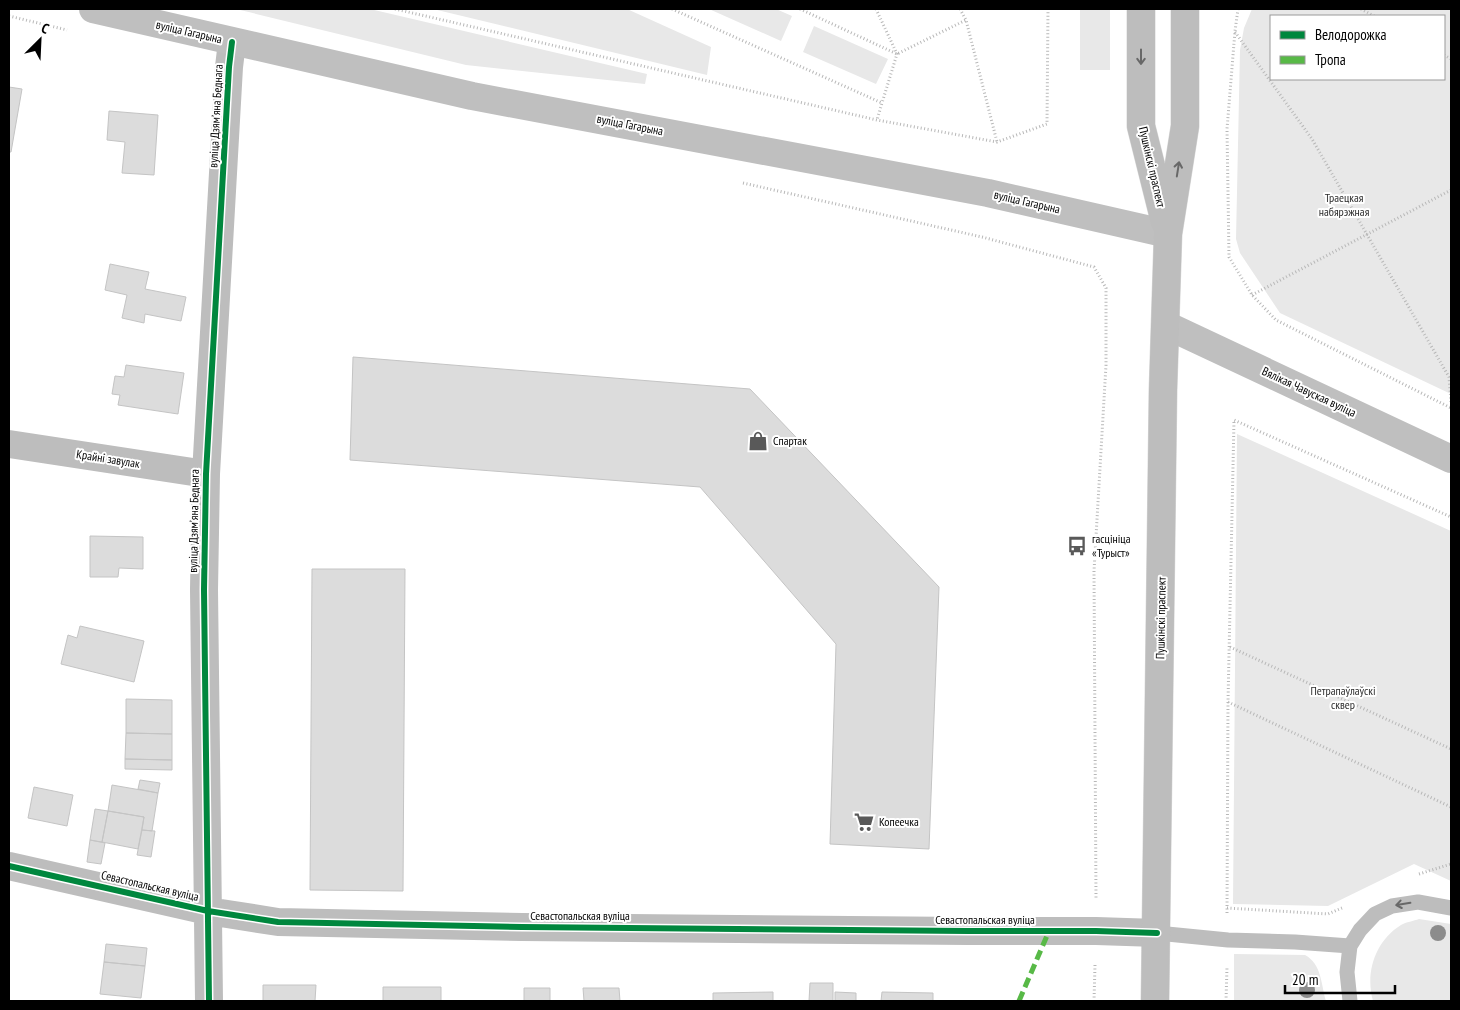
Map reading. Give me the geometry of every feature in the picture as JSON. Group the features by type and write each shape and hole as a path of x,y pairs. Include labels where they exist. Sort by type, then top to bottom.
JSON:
{"main road":[{"name":"вуліца Гагарына","path":"93,9 472,96 988,193 1168,234"},
{"name":"Вялікая Чавуская вуліца","path":"1166,325 1451,459"}],"street":[{"name":"Пушкінскі праспект","path":"1141,9 1142,126 1168,234"},
{"name":"Пушкінскі праспект","path":"1155,1001 1163,390 1168,234 1185,126 1185,9"},
{"name":"вуліца Дзямʼяна Беднага","path":"209,1001 204,590 206,474 232,42"},
{"name":"Крайні завулак","path":"9,444 206,474"},
{"name":"Севастопальская вуліца","path":"9,866 208,911 278,922 532,927 1157,933"}],"lane":[{"path":"1350,1001 1347,972 1350,946 1360,930 1375,914 1392,906 1418,902 1451,908"},
{"path":"1157,933 1228,940 1350,946"}],"path":[{"path":"395,9 877,120 997,142 1048,124 1048,9"},
{"path":"672,9 882,103"},
{"path":"800,9 897,54"},
{"path":"876,9 897,54 877,120"},
{"path":"960,9 966,20 997,142"},
{"path":"1238,9 1227,129 1229,257 1252,295 1276,320 1451,408"},
{"path":"1361,9 1372,15"},
{"path":"897,54 966,20"},
{"path":"1235,31 1312,139 1448,377 1451,402"},
{"path":"1252,295 1451,190"},
{"path":"982,237 1094,267 1106,288 1106,365 1094,572 1096,931 1094,1001"},
{"path":"1226,1001 1228,940 1228,702 1234,420 1451,517"},
{"path":"1230,647 1451,749"},
{"path":"1228,702 1451,807"},
{"path":"1414,875 1451,864"},
{"path":"1227,908 1328,914 1345,906"}],"green space":[{"path":"236,9 370,9 647,74 645,84 466,65"},
{"path":"433,9 627,9 711,47 707,75"},
{"path":"709,9 776,9 792,16 781,41"},
{"path":"1080,9 1110,9 1110,70 1080,70"},
{"name":"Траецкая набярэжная","path":"1252,9 1451,9 1451,394 1280,313 1240,253 1236,239 1240,50 1244,28"},
{"path":"814,26 888,59 876,84 803,52"},
{"name":"Петрапаўлаўскі сквер","path":"1237,434 1451,531 1451,881 1414,864 1328,906 1233,904"},
{"path":"1419,919 1451,924 1451,1001 1373,1001 1370,980 1371,969 1379,949 1392,932 1401,925"},
{"path":"1234,954 1305,955 1311,959 1318,969 1326,1001 1234,1001"}],"building":[{"path":"9,87 22,89 11,152 9,152"},
{"path":"109,111 158,115 154,175 122,173 125,142 107,140"},
{"path":"110,264 149,272 145,289 186,297 181,321 145,314 144,323 122,318 127,295 105,290"},
{"path":"353,357 750,389 939,587 929,849 830,844 836,644 700,487 350,460"},
{"path":"126,365 184,373 178,414 118,405 120,395 112,394 115,376 124,377"},
{"path":"90,536 143,537 143,569 119,568 118,577 90,577"},
{"path":"312,569 405,569 403,891 310,890"},
{"path":"80,626 144,641 134,682 61,664 68,635 77,638"},
{"path":"126,699 172,700 172,734 126,733"},
{"path":"126,733 172,734 172,760 125,759"},
{"path":"125,759 172,760 172,770 125,769"},
{"path":"140,780 160,783 158,793 138,789"},
{"path":"112,785 158,793 152,831 142,830 144,817 108,811"},
{"path":"34,787 73,795 67,826 28,818"},
{"path":"95,809 108,811 102,842 90,840"},
{"path":"108,811 144,817 138,849 102,842"},
{"path":"142,830 155,831 151,857 137,855"},
{"path":"90,840 105,843 101,864 87,862"},
{"path":"106,944 147,948 145,966 104,962"},
{"path":"104,962 145,966 141,998 100,994"},
{"path":"810,983 833,983 833,1001 809,1001"},
{"path":"263,985 316,985 315,1001 263,1001"},
{"path":"383,987 441,987 441,1001 383,1001"},
{"path":"524,988 550,988 550,1001 524,1001"},
{"path":"583,988 619,988 620,1001 584,1001"},
{"path":"773,992 773,1001 713,1001 713,993"},
{"path":"835,992 856,993 856,1001 835,1001"},
{"path":"882,992 933,993 933,1001 881,1001"}],"marked path":[{"path":"1019,1001 1049,931"}],"cycle path":[{"path":"209,1001 204,590 206,474 232,42"},
{"path":"9,866 208,911 278,922 522,927 1157,933"}],"place":[{"name":"Спартак","path":"758,441"},
{"name":"гасцініца «Турыст»","path":"1077,546"},
{"name":"Копеечка","path":"864,822"}]}
